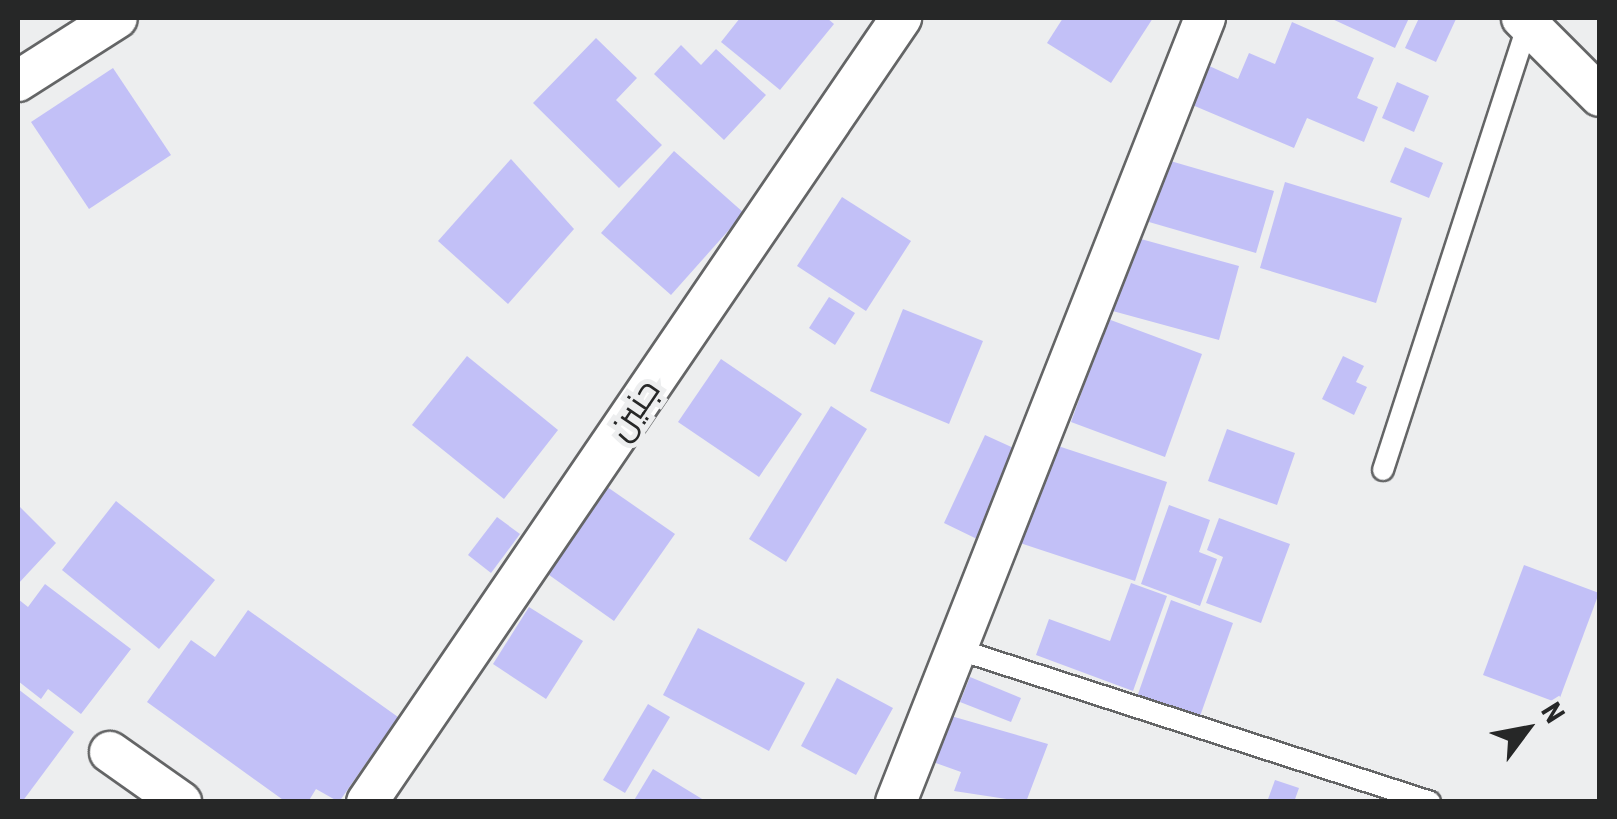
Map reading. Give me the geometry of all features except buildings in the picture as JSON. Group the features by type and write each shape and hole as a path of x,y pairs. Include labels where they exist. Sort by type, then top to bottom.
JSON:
{"street":[{"path":"18,81 117,18"},
{"name":"جنين","path":"366,802 901,18"},
{"path":"896,802 960,650 1205,18"},
{"path":"1525,21 1600,96"},
{"path":"110,752 181,802"}],"lane":[{"path":"1384,470 1525,21"},
{"path":"960,650 1430,802"}]}
